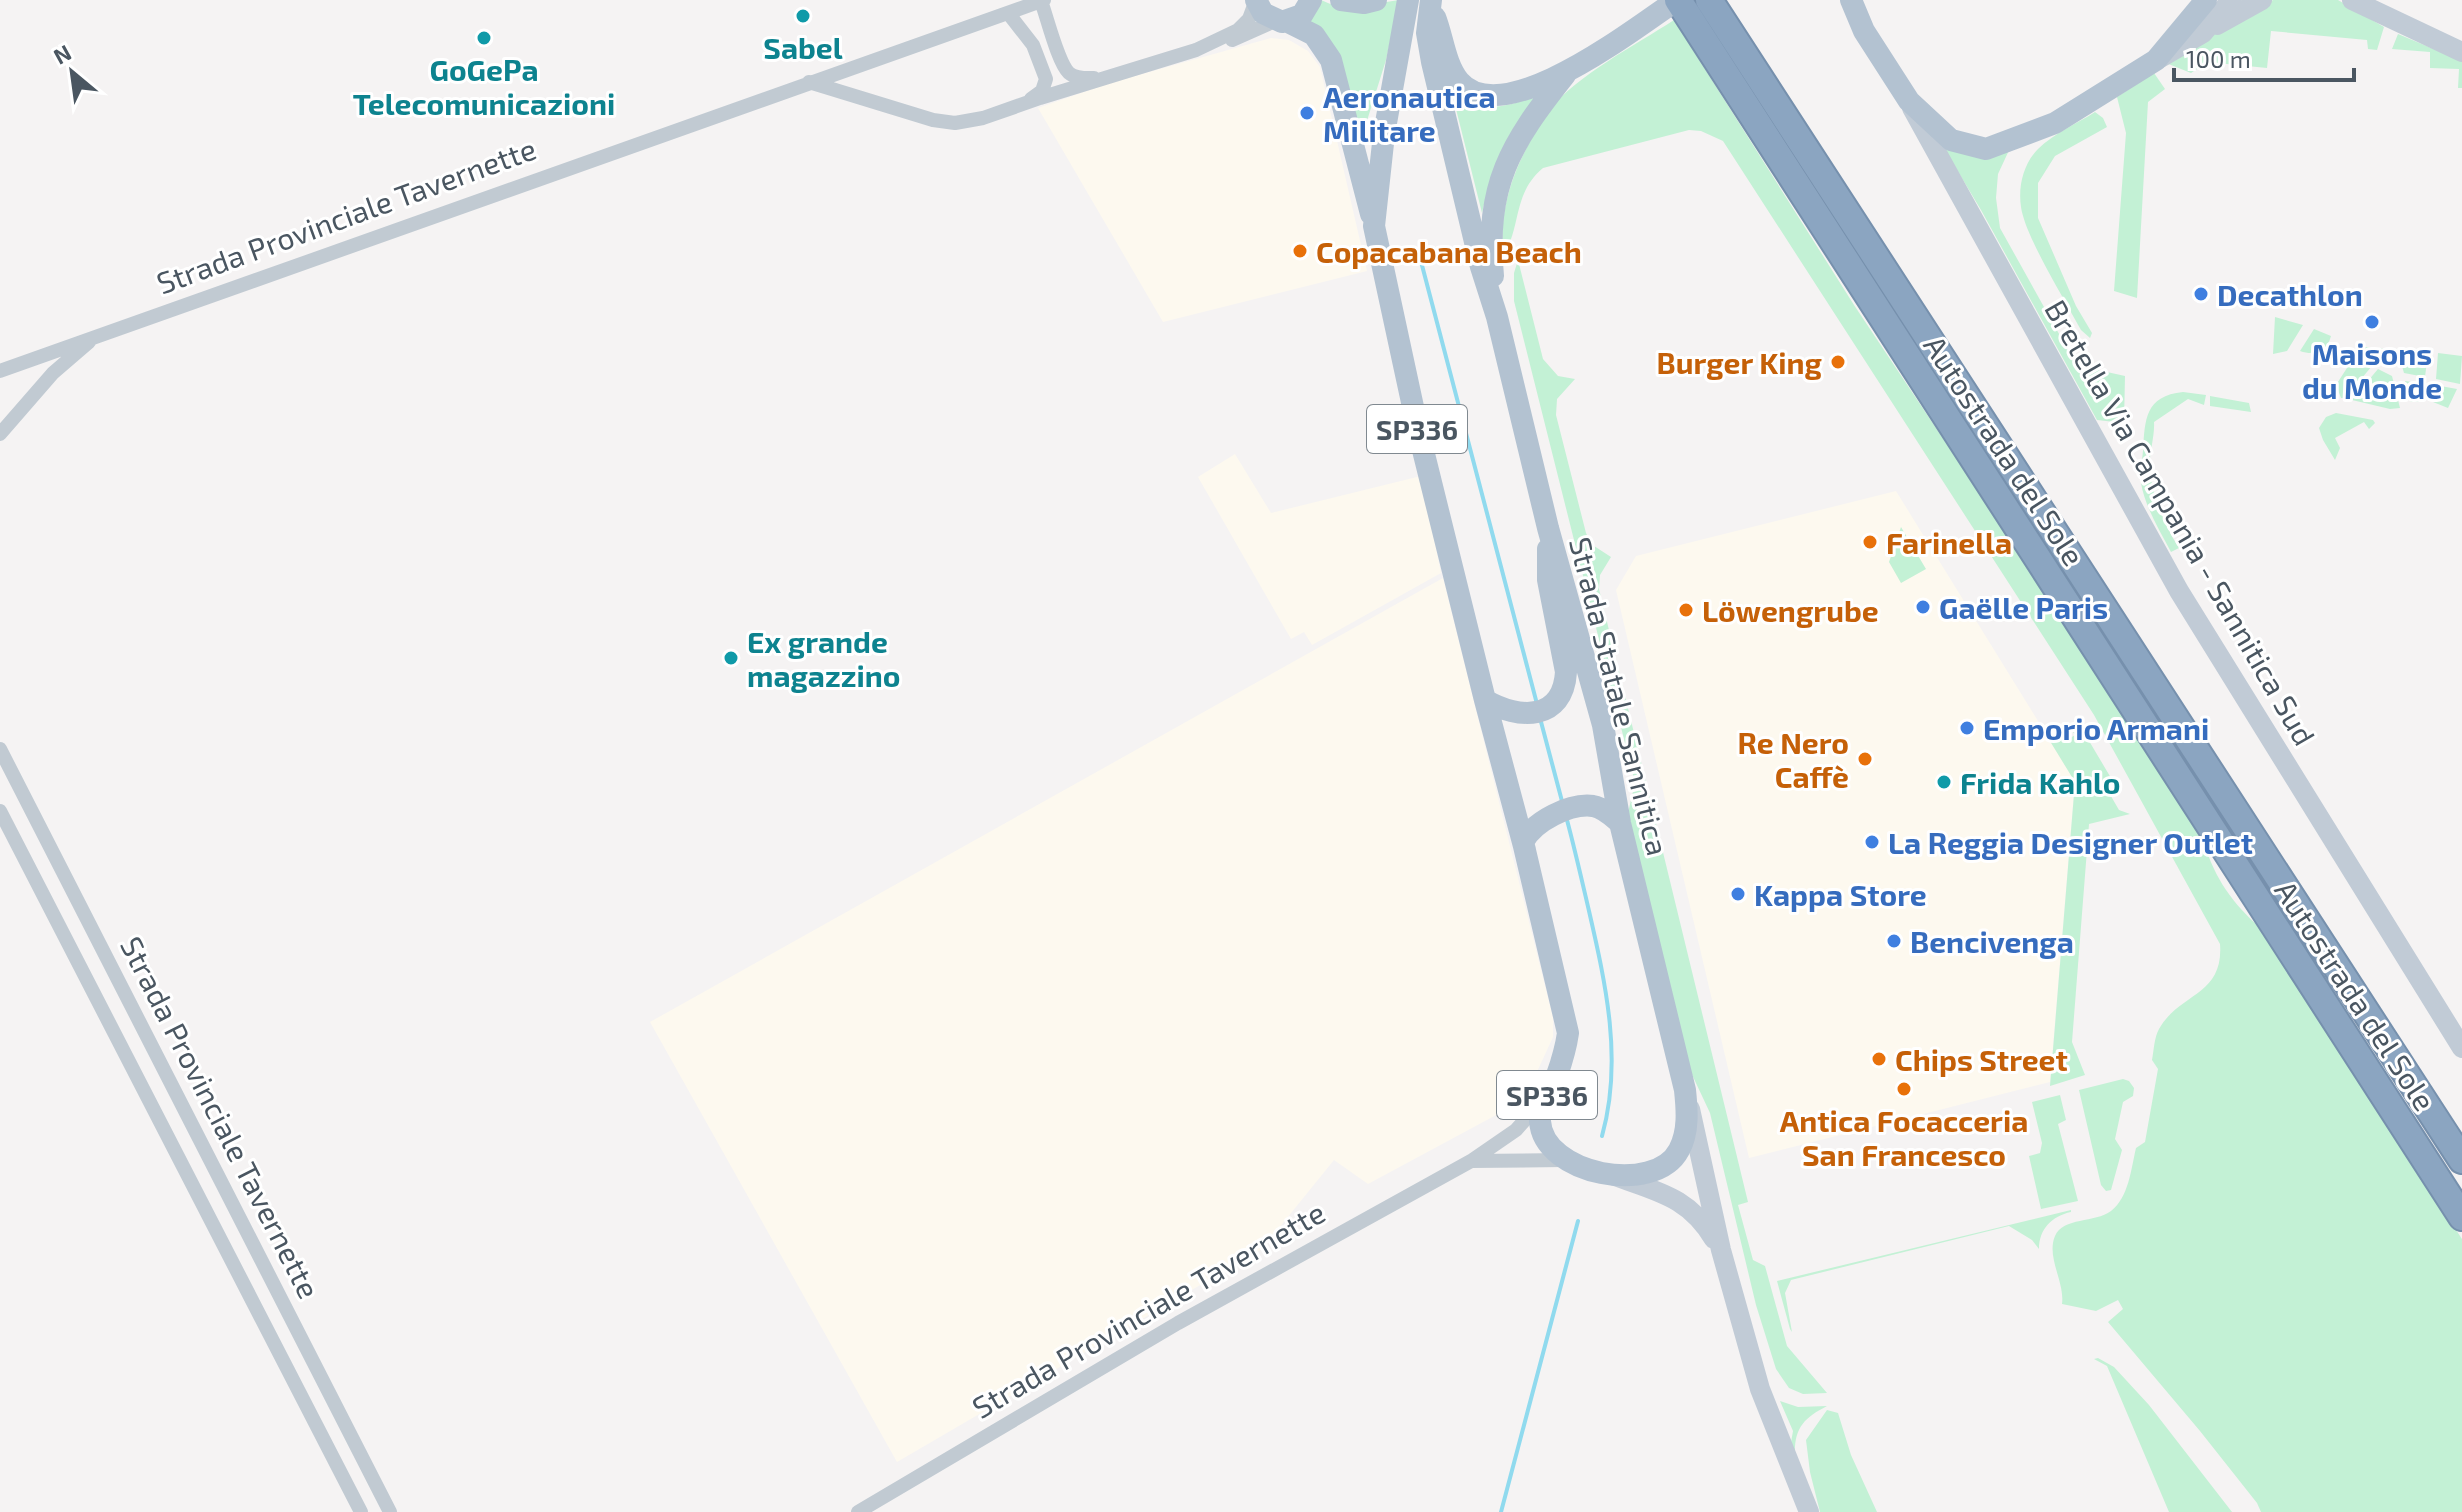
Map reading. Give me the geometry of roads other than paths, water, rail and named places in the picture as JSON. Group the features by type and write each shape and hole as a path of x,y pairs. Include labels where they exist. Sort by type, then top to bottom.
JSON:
{"highway":[{"name":"Autostrada del Sole","path":"1678,0 2462,1217"},
{"name":"Autostrada del Sole","path":"1709,0 2462,1160"}],"main road":[{"path":"1256,0 1263,13 1314,35 1331,60 1374,226"},
{"path":"1282,21 1302,15 1311,0"},
{"path":"1341,0 1364,3 1376,0"},
{"name":"SP336","path":"1408,0 1384,134 1374,226 1418,430 1568,1033 1563,1059 1540,1116 1540,1125 1551,1149 1564,1160"},
{"name":"Strada Statale Sannitica","path":"1430,2 1452,70 1460,84 1483,95 1505,96 1568,71 1678,0"},
{"path":"1839,0 1864,31 1909,101 1951,140 1986,149 2055,123 2156,60 2206,0"},
{"path":"1851,0 1864,31"},
{"name":"Strada Statale Sannitica","path":"1430,2 1427,33 1432,62 1548,528 1603,725 1620,823 1685,1090 1687,1117 1683,1141 1672,1160 1652,1172 1612,1175 1564,1160"},
{"name":"Strada Statale Sannitica","path":"1497,317 1492,225 1498,183 1516,141 1568,71"},
{"path":"1485,700 1510,712 1537,712 1554,705 1565,687 1566,672 1548,580 1548,528"},
{"path":"1524,847 1536,823 1580,807 1593,806 1606,811 1620,823"}],"street":[{"path":"1042,0 1052,39 1068,73 1078,78 1106,77"},
{"name":"Strada Provinciale Tavernette","path":"0,371 1042,0"},
{"path":"1208,45 1238,30 1249,19 1256,0"},
{"path":"2203,33 2231,0"},
{"path":"2156,60 2262,0"},
{"path":"2352,0 2462,52"},
{"path":"1008,13 1033,45 1046,79 1042,91 1026,103"},
{"path":"809,82 933,120 955,123 983,118 1208,45 1239,38 1282,21"},
{"name":"Bretella Via Campania - Sannitica Sud","path":"1909,101 2179,591 2462,1048"},
{"name":"Strada Provinciale Tavernette","path":"0,434 53,373 98,335"},
{"name":"Strada Provinciale Tavernette","path":"0,749 390,1512"},
{"name":"Strada Provinciale Tavernette","path":"0,811 361,1512"},
{"name":"Strada Statale Sannitica","path":"1685,1090 1721,1250 1760,1389 1809,1512"},
{"name":"Strada Provinciale Tavernette","path":"858,1512 1178,1323 1471,1161 1516,1130 1547,1096"},
{"name":"Strada Provinciale Tavernette","path":"1471,1161 1564,1160"},
{"path":"1612,1175 1667,1195 1694,1210 1721,1250"}],"waterway":[{"path":"1418,250 1537,704"},
{"path":"1540,718 1563,805"},
{"path":"1567,820 1595,939 1610,1023 1611,1080 1602,1136"},
{"path":"1501,1512 1578,1221"}],"place":[{"name":"Sabel","path":"803,16"},
{"name":"GoGePa Telecomunicazioni","path":"484,38"},
{"name":"Aeronautica Militare","path":"1307,113"},
{"name":"Copacabana Beach","path":"1300,251"},
{"name":"Decathlon","path":"2201,294"},
{"name":"Maisons du Monde","path":"2372,322"},
{"name":"Burger King","path":"1838,362"},
{"name":"Farinella","path":"1870,542"},
{"name":"Gaëlle Paris","path":"1923,607"},
{"name":"Löwengrube","path":"1686,610"},
{"name":"Ex grande magazzino","path":"731,658"},
{"name":"Emporio Armani","path":"1967,728"},
{"name":"Re Nero Caffè","path":"1865,759"},
{"name":"Frida Kahlo","path":"1944,782"},
{"name":"La Reggia Designer Outlet","path":"1872,842"},
{"name":"Kappa Store","path":"1738,894"},
{"name":"Bencivenga","path":"1894,941"},
{"name":"Chips Street","path":"1879,1059"},
{"name":"Antica Focacceria San Francesco","path":"1904,1089"}]}
